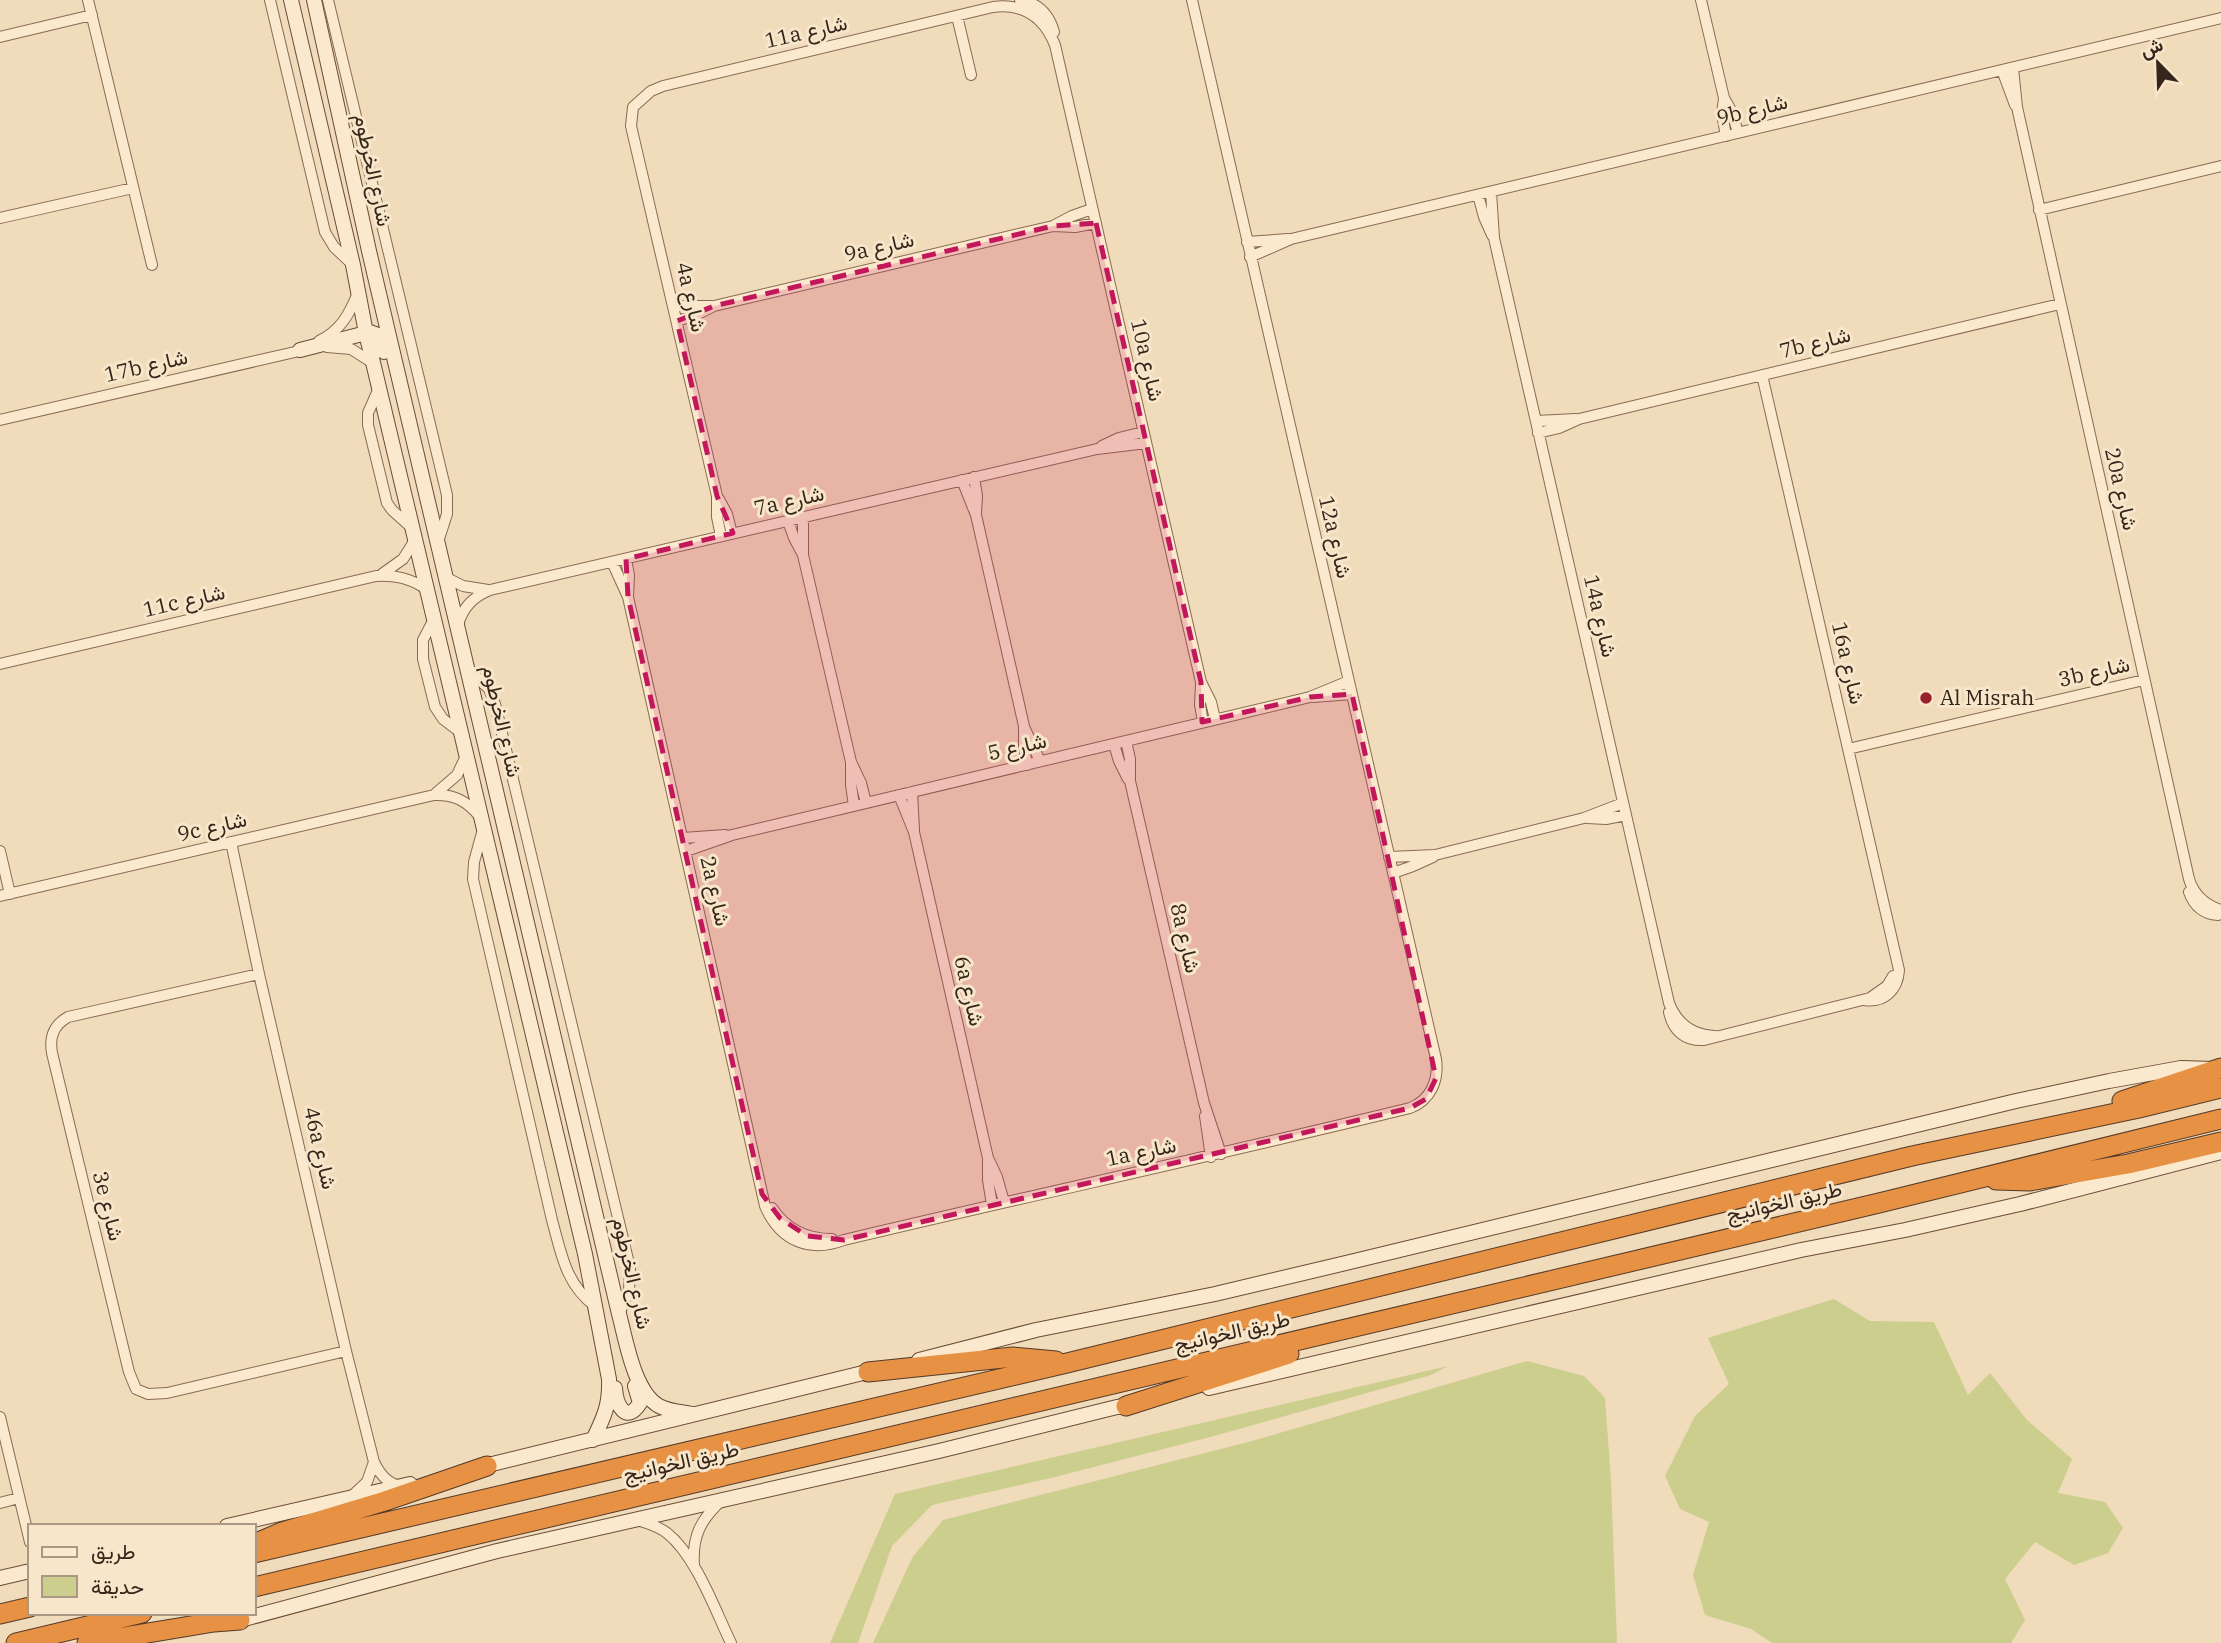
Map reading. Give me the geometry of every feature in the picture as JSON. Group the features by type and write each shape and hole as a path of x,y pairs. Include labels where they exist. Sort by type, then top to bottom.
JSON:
{"highway":[{"name":"طريق الخوانيج","path":"256,1553 1067,1363 1912,1156 2064,1125 2220,1075"},
{"name":"طريق الخوانيج","path":"256,1587 1383,1321 2221,1119"},
{"path":"1985,1177 2003,1181 2030,1181 2128,1164 2221,1142"},
{"path":"1126,1406 1383,1321"},
{"path":"868,1372 1013,1357 1067,1363"},
{"path":"256,1543 282,1532 487,1466"},
{"path":"0,1614 28,1607"},
{"path":"16,1643 134,1615"},
{"path":"87,1643 240,1620"}],"street":[{"path":"88,0 152,265"},
{"path":"270,0 325,232 334,247 353,265"},
{"name":"شارع الخرطوم","path":"291,0 433,619 576,1210 607,1360 610,1397 607,1412 593,1440"},
{"name":"شارع الخرطوم","path":"314,0 416,456 619,1314 631,1357 643,1389 651,1400 666,1409 696,1415"},
{"path":"328,0 447,495 447,514 438,542"},
{"name":"11a شارع","path":"633,107 641,98 663,86 1014,0"},
{"path":"1020,0 1032,3 1039,13"},
{"name":"12a شارع","path":"1192,0 1436,1059 1434,1084"},
{"path":"1701,0 1724,98 1732,112 1738,133"},
{"name":"11a شارع","path":"993,7 1018,8 1039,13"},
{"name":"10a شارع","path":"1039,13 1055,46 1201,682 1211,702 1215,719"},
{"path":"0,37 92,15"},
{"path":"957,16 971,75"},
{"name":"9b شارع","path":"1250,257 1291,239 2221,18"},
{"name":"20a شارع","path":"2008,69 2189,879 2203,906 2213,915 2221,912"},
{"path":"1724,98 1726,136"},
{"name":"4a شارع","path":"633,107 631,126 717,496 717,517 727,535"},
{"path":"2039,210 2221,166"},
{"path":"0,218 133,188"},
{"name":"14a شارع","path":"1491,192 1494,238 1671,1020 1677,1030 1687,1033"},
{"name":"14a شارع","path":"1478,195 1494,238"},
{"name":"9a شارع","path":"673,306 714,306 1053,226 1092,209"},
{"name":"9a شارع","path":"1053,226 1074,227 1096,223"},
{"name":"9b شارع","path":"1247,242 1291,239"},
{"name":"17b شارع","path":"300,350 324,339 340,327 351,311 358,292"},
{"name":"7b شارع","path":"1538,433 1579,419 2060,304"},
{"name":"9a شارع","path":"677,321 714,306"},
{"path":"300,350 375,332 380,338 405,438 416,456"},
{"name":"17b شارع","path":"0,420 300,350 342,347 359,353 373,363"},
{"name":"16a شارع","path":"1687,1033 1715,1036 1864,1000 1890,988 1899,976 1762,375"},
{"name":"7b شارع","path":"1536,421 1579,419"},
{"name":"7a شارع","path":"458,625 472,599 490,590 1145,437"},
{"path":"974,477 976,514"},
{"path":"962,480 976,514 1024,726 1040,761"},
{"path":"803,517 803,555 851,762 866,803"},
{"path":"788,521 803,555"},
{"name":"11c شارع","path":"376,576 396,566 403,559 413,534"},
{"name":"2a شارع","path":"626,559 629,575 628,597"},
{"name":"2a شارع","path":"612,562 628,597 765,1206 774,1223 798,1237"},
{"name":"11c شارع","path":"0,664 376,576 408,579 426,589"},
{"name":"7a شارع","path":"447,578 463,586 490,590"},
{"path":"467,668 489,689 495,704 630,1268 629,1292 619,1314"},
{"name":"3b شارع","path":"1848,749 2144,680"},
{"name":"شارع 5","path":"686,851 732,835 1310,696 1349,681"},
{"name":"10a شارع","path":"1201,682 1200,705 1203,722"},
{"name":"شارع 5","path":"1310,696 1352,694"},
{"path":"1024,726 1027,765"},
{"name":"8a شارع","path":"1126,741 1130,759 1129,781"},
{"name":"8a شارع","path":"1114,744 1129,781 1216,1155"},
{"path":"434,795 457,775 466,756"},
{"path":"851,762 854,806"},
{"name":"6a شارع","path":"912,792 914,832"},
{"name":"9c شارع","path":"5,895 434,795 465,801 482,823"},
{"name":"6a شارع","path":"899,795 914,832 988,1158 988,1180 998,1203"},
{"path":"1390,857 1435,855 1584,818 1623,803"},
{"path":"1584,818 1606,819 1626,815"},
{"path":"482,823 473,879 552,1220 567,1273 586,1300 595,1306"},
{"name":"شارع 5","path":"683,838 732,835"},
{"name":"46a شارع","path":"231,842 259,974 374,1462"},
{"path":"0,852 5,895"},
{"path":"1393,873 1435,855"},
{"path":"509,937 521,955 528,977 535,981 541,980"},
{"name":"3e شارع","path":"259,974 68,1017 60,1021 51,1036 52,1052 129,1373 136,1389 149,1394 167,1393 346,1351"},
{"path":"236,1524 487,1466 1037,1330 1215,1294 2066,1090 2181,1068 2204,1067 2220,1075"},
{"name":"1a شارع","path":"798,1237 818,1246 829,1245 998,1203 1216,1155 1410,1108 1426,1100 1434,1084"},
{"path":"146,1643 473,1557 1801,1250 2013,1206 2221,1153"},
{"path":"607,1360 615,1377 618,1406 630,1411 638,1407 640,1398 630,1371 631,1357"},
{"path":"0,1417 28,1534"},
{"path":"374,1462 388,1481 401,1486"},
{"path":"344,1500 357,1493 368,1482 374,1462"},
{"path":"0,1503 19,1498"},
{"path":"694,1568 693,1546 696,1532 707,1514 723,1499"},
{"path":"636,1519 656,1526 670,1535 694,1568 732,1643"},
{"path":"0,1578 28,1571"}],"highlighted area":[{"path":"1096,223 1201,682 1202,722 1310,697 1352,694 1436,1078 1426,1099 1410,1108 844,1240 807,1236 780,1218 762,1194 628,597 626,559 733,533 717,496 677,321 714,306 1053,226"}],"green space":[{"path":"1834,1299 1870,1321 1934,1322 1968,1395 1990,1373 2027,1420 2072,1459 2058,1493 2105,1502 2123,1528 2108,1553 2074,1565 2035,1542 2005,1579 2025,1620 2011,1643 1772,1643 1751,1629 1705,1615 1693,1575 1709,1522 1680,1509 1665,1476 1695,1416 1729,1384 1708,1338"},
{"path":"1527,1361 1584,1376 1605,1398 1617,1643 873,1643 912,1558 943,1520 1252,1441"},
{"path":"1448,1366 1431,1375 1214,1436 932,1505 892,1546 858,1643 830,1643 895,1494"}],"place":[{"name":"Al Misrah","path":"1926,698"}]}
